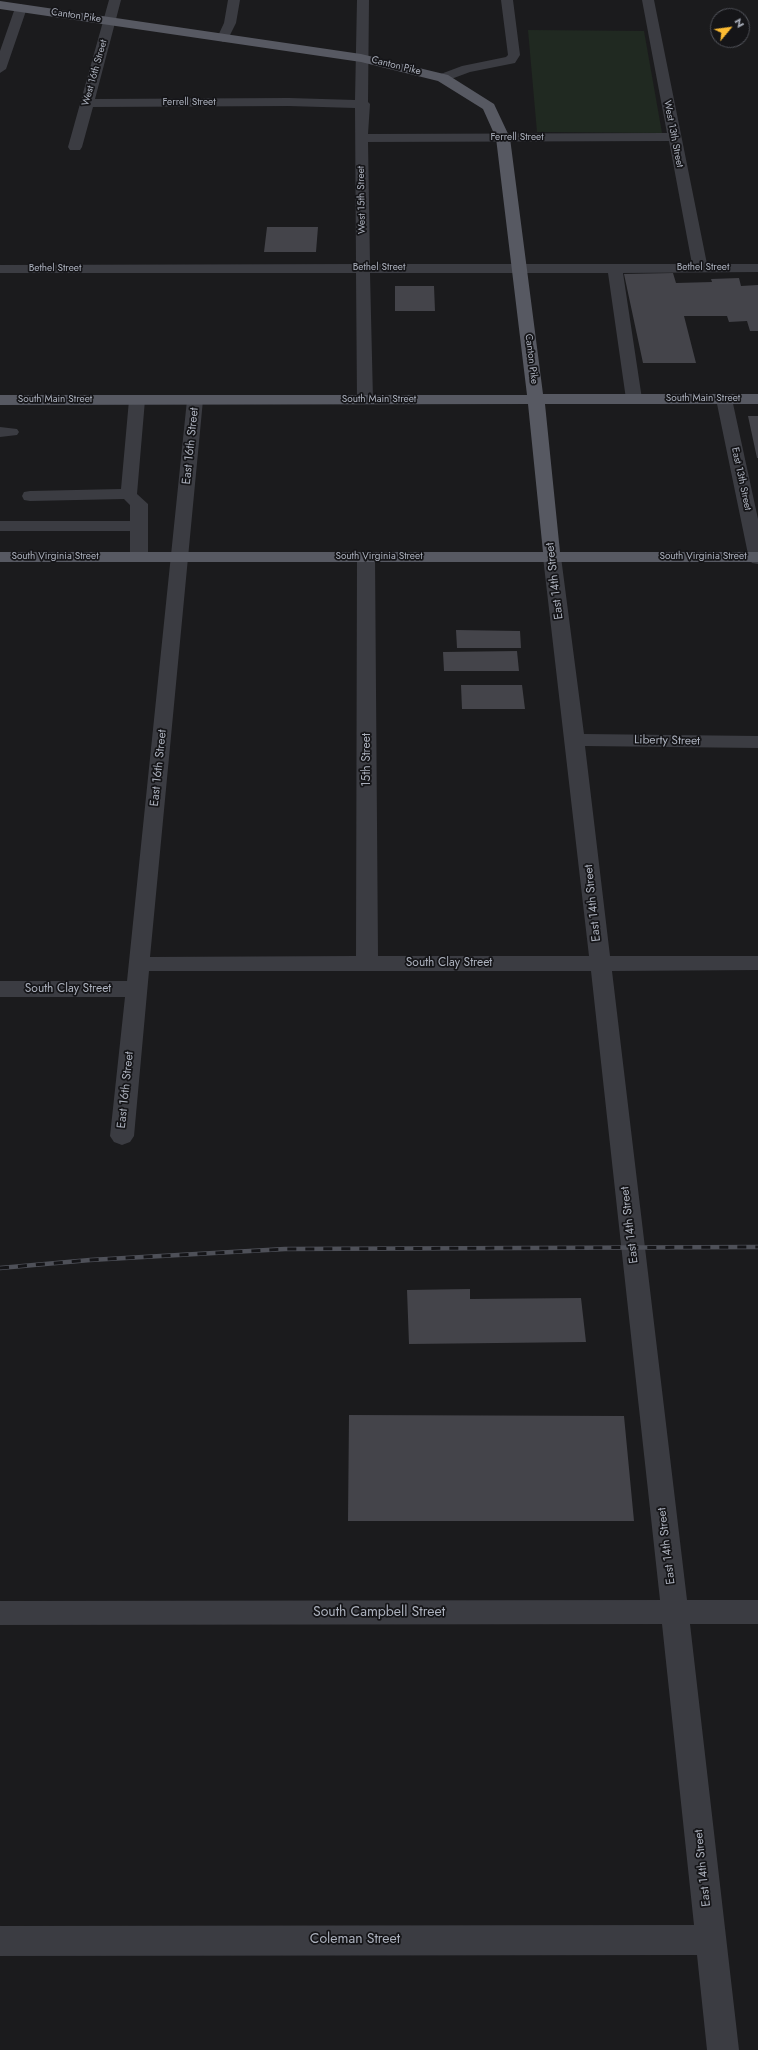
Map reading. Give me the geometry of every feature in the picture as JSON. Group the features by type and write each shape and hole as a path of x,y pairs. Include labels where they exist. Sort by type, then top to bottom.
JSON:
{"main road":[{"name":"Canton Pike","path":"0,5 361,58 443,78 489,107 503,138 536,399"},
{"name":"East 14th Street","path":"536,399 552,557"},
{"name":"South Main Street","path":"0,400 758,400"},
{"name":"South Virginia Street","path":"0,557 758,557"}],"street":[{"name":"West 16th Street","path":"75,147 86,103 116,0"},
{"path":"223,38 230,23 234,0"},
{"name":"West 15th Street","path":"362,0 361,58 363,104 361,138 365,400"},
{"path":"443,78 467,69 510,60 514,55 507,0"},
{"name":"West 13th Street","path":"648,0 673,137 700,268"},
{"path":"0,69 21,8"},
{"name":"Ferrell Street","path":"86,103 289,102 363,104"},
{"name":"Ferrell Street","path":"361,138 673,137"},
{"path":"615,268 634,400"},
{"name":"Bethel Street","path":"0,269 758,268"},
{"path":"137,400 129,494 139,504 140,557"},
{"name":"East 16th Street","path":"122,1136 195,400"},
{"name":"East 13th Street","path":"724,400 758,557"},
{"path":"30,496 129,494"},
{"path":"0,526 139,526"},
{"name":"15th Street","path":"366,557 367,964"},
{"name":"East 14th Street","path":"552,557 575,740 599,963 675,1612 723,2050"},
{"name":"Liberty Street","path":"575,740 758,742"},
{"name":"South Clay Street","path":"139,964 758,963"},
{"name":"South Clay Street","path":"0,989 136,989"},
{"name":"South Campbell Street","path":"0,1613 758,1612"},
{"name":"Coleman Street","path":"0,1941 711,1940"}],"shaded area":[{"path":"528,30 644,31 662,133 537,132"}],"building":[{"path":"267,227 318,227 316,252 264,252"},
{"path":"673,273 676,283 712,282 711,279 739,278 741,286 758,285 758,331 750,331 747,321 729,322 727,316 684,316 696,363 643,363 624,274"},
{"path":"395,286 434,286 435,311 395,311"},
{"path":"748,416 758,416 758,458 757,458"},
{"path":"456,630 520,631 521,648 457,648"},
{"path":"517,651 519,671 444,671 443,652"},
{"path":"461,685 522,685 525,709 462,709"},
{"path":"470,1289 470,1299 581,1298 586,1342 409,1344 407,1290"},
{"path":"349,1415 624,1416 634,1521 348,1521"}],"railway":[{"path":"0,1268 90,1260 285,1249 758,1247"}]}
